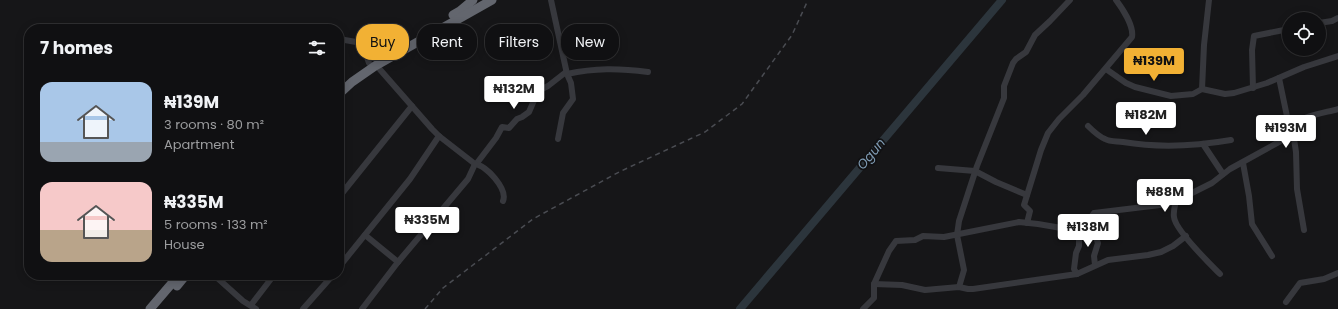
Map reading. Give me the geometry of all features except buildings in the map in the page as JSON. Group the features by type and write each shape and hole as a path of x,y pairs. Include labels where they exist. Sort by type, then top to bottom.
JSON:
{"highway":[{"path":"344,89 373,64 460,11 473,0"},
{"path":"344,82 354,73 492,0"},
{"path":"150,309 174,280"},
{"path":"158,309 182,280"}],"street":[{"path":"551,0 566,73 571,83 573,99 563,113 558,139"},
{"path":"959,287 964,270 956,235 975,171 1004,98 1004,86 1016,59 1026,52 1035,35 1070,0"},
{"path":"1027,223 1030,210 1024,204 1048,133 1059,119 1106,69 1132,37 1126,15 1116,0"},
{"path":"1202,89 1204,45 1209,0"},
{"path":"1326,22 1338,18"},
{"path":"1253,88 1252,50 1254,36 1282,30"},
{"path":"344,40 362,43 373,64 439,136 490,174 503,189 505,197 503,201"},
{"path":"1106,69 1126,83 1135,87 1171,96 1193,94 1202,89 1225,94 1253,88 1304,67 1338,56"},
{"path":"362,309 398,262 468,179 476,163 496,138 502,127 509,128 517,118 522,117 528,112 538,91 548,86 566,73 611,68 648,72"},
{"path":"1279,78 1289,126 1294,139 1296,152 1296,189 1304,230"},
{"path":"344,191 412,106"},
{"path":"1095,266 1094,256 1098,243 1093,230 1091,218 1094,213 1160,205 1176,201 1212,183 1223,174 1243,164 1292,134 1296,123 1304,119 1338,109"},
{"path":"1088,126 1099,136 1109,141 1154,146 1203,144 1231,140"},
{"path":"344,262 410,179 439,136"},
{"path":"1203,144 1223,174"},
{"path":"1243,164 1250,196 1252,224 1272,256"},
{"path":"938,168 975,171 1027,195"},
{"path":"1176,201 1174,211 1175,222 1199,254 1220,274"},
{"path":"863,309 874,298 874,284 889,251 896,241 915,240 923,236 944,237 1018,222 1075,230 1093,230"},
{"path":"1075,230 1079,239 1074,268 1077,274"},
{"path":"365,235 398,262"},
{"path":"874,284 902,285 925,290 959,287 973,289 1077,274 1108,260 1161,252 1173,246 1186,236"},
{"path":"1286,302 1300,283 1324,279 1338,273"},
{"path":"220,280 243,301 253,307 271,280"},
{"path":"303,309 329,280"}],"waterway":[{"name":"Ogun","path":"740,309 1002,0"}],"railway":[{"path":"425,309 443,288 533,219 619,172 705,132 742,104 792,35 808,0"}]}
